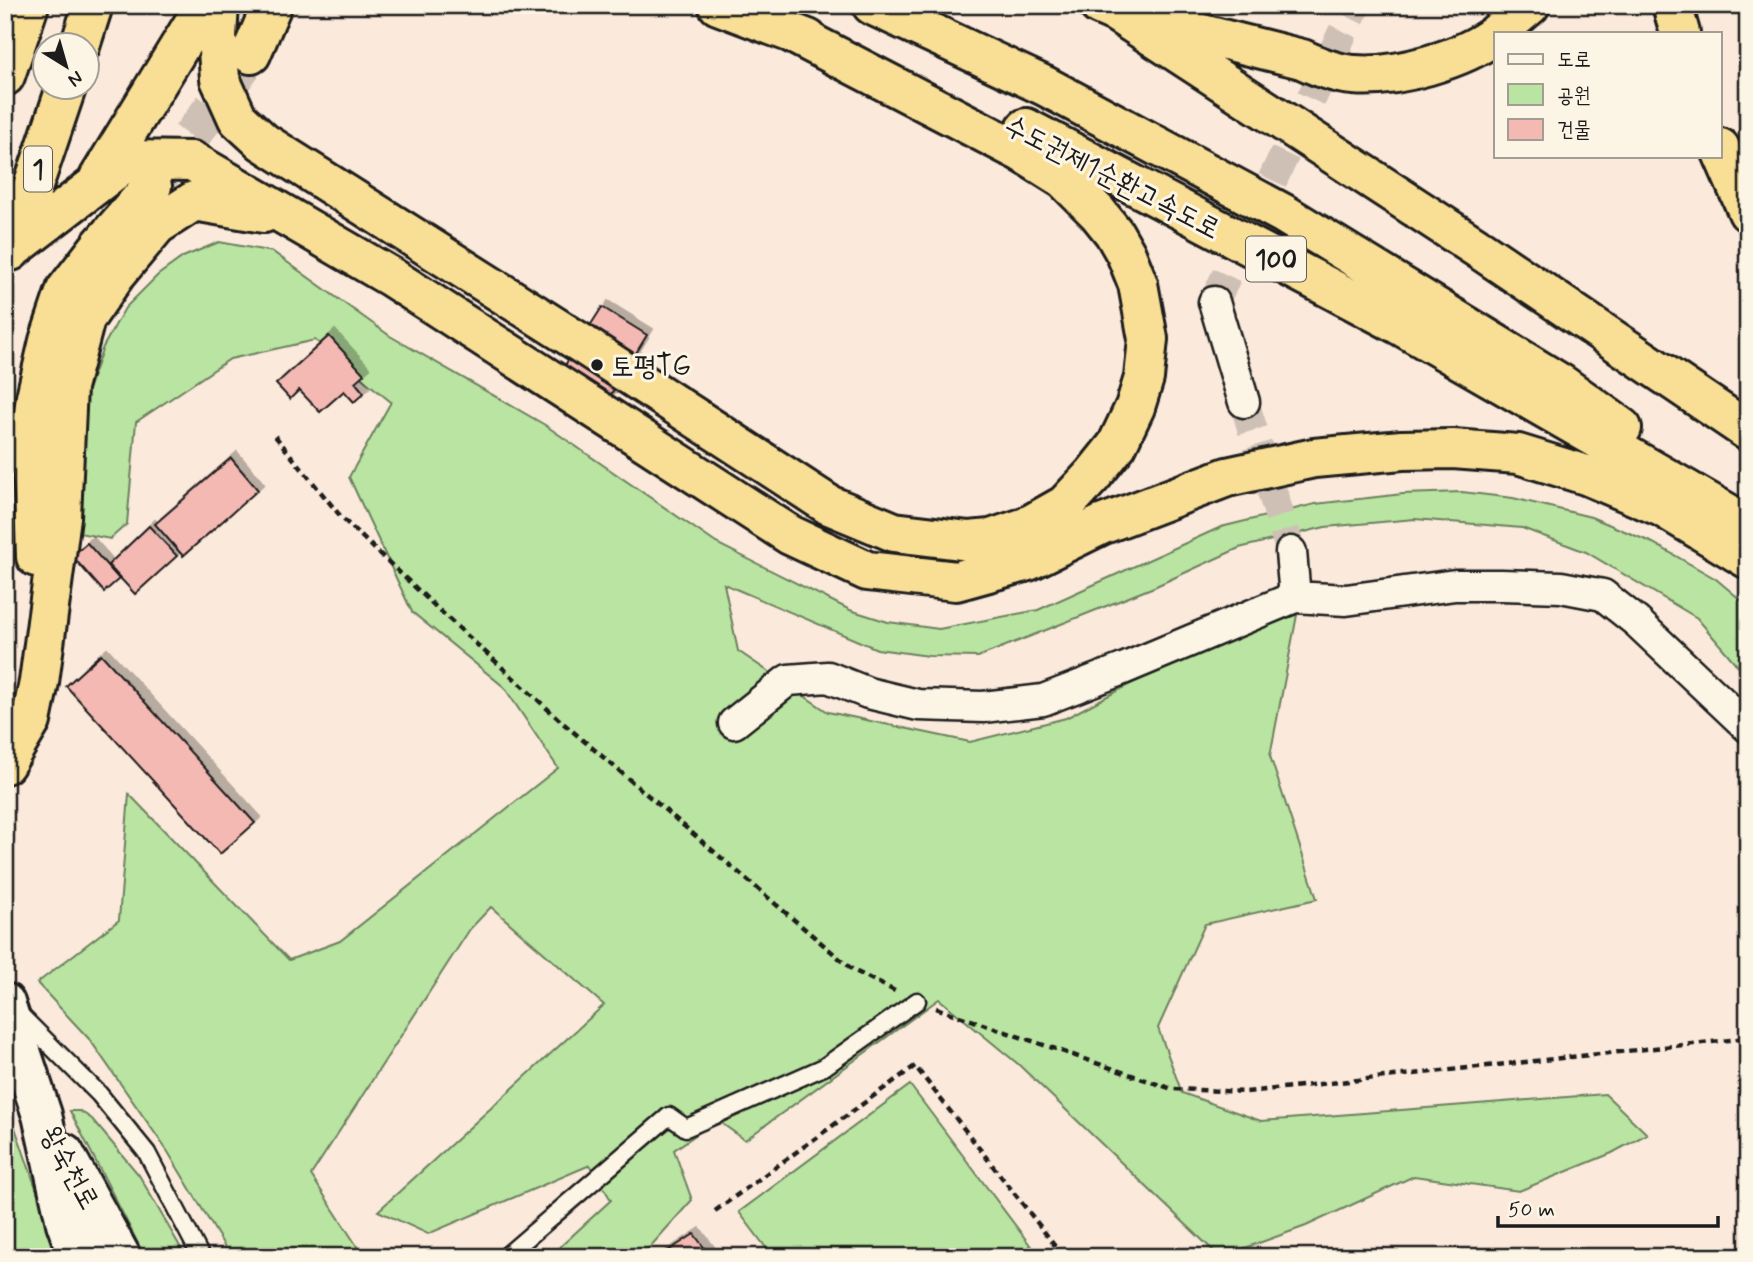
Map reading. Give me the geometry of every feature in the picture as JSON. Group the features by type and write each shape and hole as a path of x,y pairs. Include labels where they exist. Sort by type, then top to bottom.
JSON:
{"highway":[{"path":"5,76 29,5"},
{"path":"84,32 93,5"},
{"path":"96,183 205,5"},
{"path":"219,5 217,36 220,79 238,119 263,142 582,344 829,505 894,533 969,541 991,539 1026,527 1065,505 1093,475 1117,445 1135,407 1144,378 1148,339 1138,284 1126,254 1098,213 1064,179 1021,152 786,30"},
{"path":"251,54 272,5"},
{"name":"수도권제1순환고속도로","path":"718,5 1028,129 1398,324 1748,525"},
{"name":"수도권제1순환고속도로","path":"872,5 1045,86 1284,214 1561,384 1748,519"},
{"path":"1499,32 1530,5"},
{"path":"1672,5 1680,32"},
{"path":"1108,9 1354,75 1388,74 1429,64 1452,57 1494,36"},
{"path":"1108,9 1479,249 1748,430"},
{"name":"1","path":"8,259 61,102"},
{"path":"1722,153 1748,212"},
{"path":"8,259 96,183 128,160 192,161 391,276 790,536 867,571 956,581 1028,561 1101,525 1227,477 1314,458 1402,450 1454,449 1518,454 1586,475 1662,507 1748,559"},
{"path":"39,682 34,494 30,444 49,341 66,290 152,186"},
{"path":"5,764 31,722 39,682 61,517 66,387 85,319 116,274 157,225 194,201 287,217"}],"street":[{"path":"1214,302 1244,402"},
{"path":"1291,552 1295,597"},
{"path":"734,723 788,680 801,678 828,677 868,693 918,705 983,707 1043,700 1295,597 1346,600 1455,585 1561,587 1603,595 1637,622 1748,727"},
{"name":"왕숙천로","path":"5,1001 42,1115 66,1223 78,1257"},
{"name":"왕숙천로","path":"42,1115 121,1257"}],"lane":[{"path":"5,1001 99,1094 147,1153 201,1257"},
{"path":"505,1257 669,1116 686,1128 824,1068 917,1001"}],"path":[{"path":"275,436 342,519 563,723 853,970 917,1001 1172,1089 1246,1091 1748,1038"},
{"path":"715,1211 915,1066 1064,1257"}],"green space":[{"path":"219,242 273,252 390,336 545,425 716,543 850,610 888,622 939,629 1038,610 1221,527 1315,504 1403,494 1462,492 1513,498 1591,517 1653,543 1716,579 1748,606 1748,678 1697,618 1586,552 1522,528 1415,519 1325,527 1239,548 1154,587 978,657 929,656 877,649 724,584 738,651 828,712 970,742 1066,718 1251,620 1297,615 1270,756 1317,899 1205,924 1158,1028 1182,1093 1261,1121 1605,1094 1647,1134 1612,1153 1519,1191 1414,1176 1306,1226 1220,1257 1018,1064 939,999 745,1140 717,1120 674,1150 692,1200 641,1257 549,1257 611,1200 590,1165 428,1234 378,1211 604,1005 491,907 470,929 311,1175 364,1257 231,1257 168,1152 90,1040 37,983 119,920 129,794 289,960 340,941 558,768 504,687 412,612 349,477 391,402 315,340 230,359 136,422 127,524 110,539 74,532 83,404 103,347 125,308 158,275 183,257"},
{"path":"910,1085 1039,1257 773,1257 739,1212"},
{"path":"5,1099 60,1257 8,1257 5,1250"},
{"path":"70,1111 80,1111 92,1119 139,1175 186,1257 145,1257"}],"building":[{"name":"토평TG","path":"602,307 647,335 593,424 546,395"},
{"path":"329,336 364,374 355,382 364,393 354,402 344,391 320,412 299,390 290,399 276,384"},
{"path":"231,458 258,490 183,556 155,524"},
{"path":"149,526 177,556 135,594 108,565"},
{"path":"87,543 119,579 104,592 72,556"},
{"path":"101,654 255,823 220,854 66,686"},
{"path":"694,1234 711,1257 659,1257"}],"tunnel":[{"path":"1214,302 1356,5"},
{"path":"155,182 243,65"},
{"path":"1244,402 1291,552"}],"place":[{"name":"토평TG","path":"597,365"}]}
